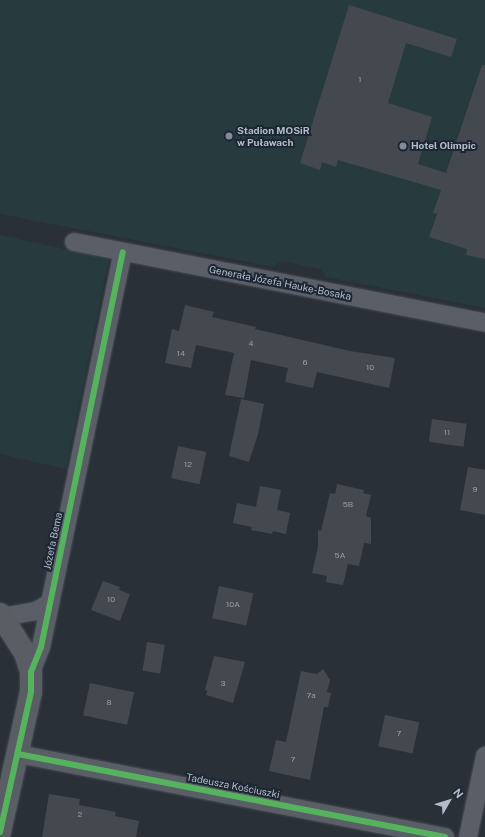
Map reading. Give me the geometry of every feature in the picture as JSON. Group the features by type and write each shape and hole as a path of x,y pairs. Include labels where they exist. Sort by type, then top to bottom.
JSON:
{"street":[{"name":"Generała Józefa Hauke-Bosaka","path":"74,242 485,323"},
{"name":"Józefa Bema","path":"0,832 31,692 31,672 41,647 123,252"},
{"path":"31,672 25,653 1,615 36,611 50,603"},
{"name":"Tadeusza Kościuszki","path":"18,754 445,837"},
{"path":"468,837 485,756"}],"green space":[{"name":"Stadion MOSiR w Puławach","path":"0,0 485,0 485,308 326,277 321,269 281,261 274,267 0,214"},
{"path":"0,235 109,259 66,469 0,454"}],"building":[{"path":"349,5 457,39 451,57 406,43 388,103 432,117 418,164 446,173 482,65 485,65 485,259 466,255 467,249 429,237 437,214 433,213 441,190 338,160 336,167 322,162 320,170 300,163"},
{"path":"185,305 214,312 212,317 256,327 255,329 350,351 395,358 389,388 317,372 313,388 285,382 288,368 251,360 244,398 225,395 234,353 196,345 191,368 165,363 172,329 179,331"},
{"path":"241,399 264,404 258,434 249,462 229,456"},
{"path":"432,419 467,424 463,447 429,442"},
{"path":"178,446 206,452 200,484 171,478"},
{"path":"468,467 485,470 485,515 460,510"},
{"path":"337,484 364,490 363,493 371,495 366,516 371,518 371,544 364,543 359,566 348,564 343,585 326,582 327,576 312,573 318,547 318,530 321,531 330,493 335,494"},
{"path":"260,486 281,490 277,510 290,513 286,534 273,531 272,534 251,530 252,527 233,523 237,503 256,507"},
{"path":"103,581 120,587 119,590 130,594 120,621 91,610"},
{"path":"219,586 253,593 246,626 212,618"},
{"path":"147,642 165,645 160,673 142,671"},
{"path":"214,656 245,662 233,703 206,695 207,690 205,690"},
{"path":"323,669 330,680 327,692 331,693 328,707 324,707 310,780 269,771 276,740 286,742 301,671 317,674"},
{"path":"90,683 134,692 127,725 83,715"},
{"path":"385,715 419,722 413,754 378,746"},
{"path":"49,794 80,799 79,805 116,812 115,816 139,821 136,837 42,837"}],"cycle path":[{"path":"0,832 31,692 31,672 41,647 123,252"},
{"path":"18,754 445,837"}],"place":[{"name":"Stadion MOSiR w Puławach","path":"229,136"},
{"name":"Hotel Olimpic","path":"403,146"}]}
